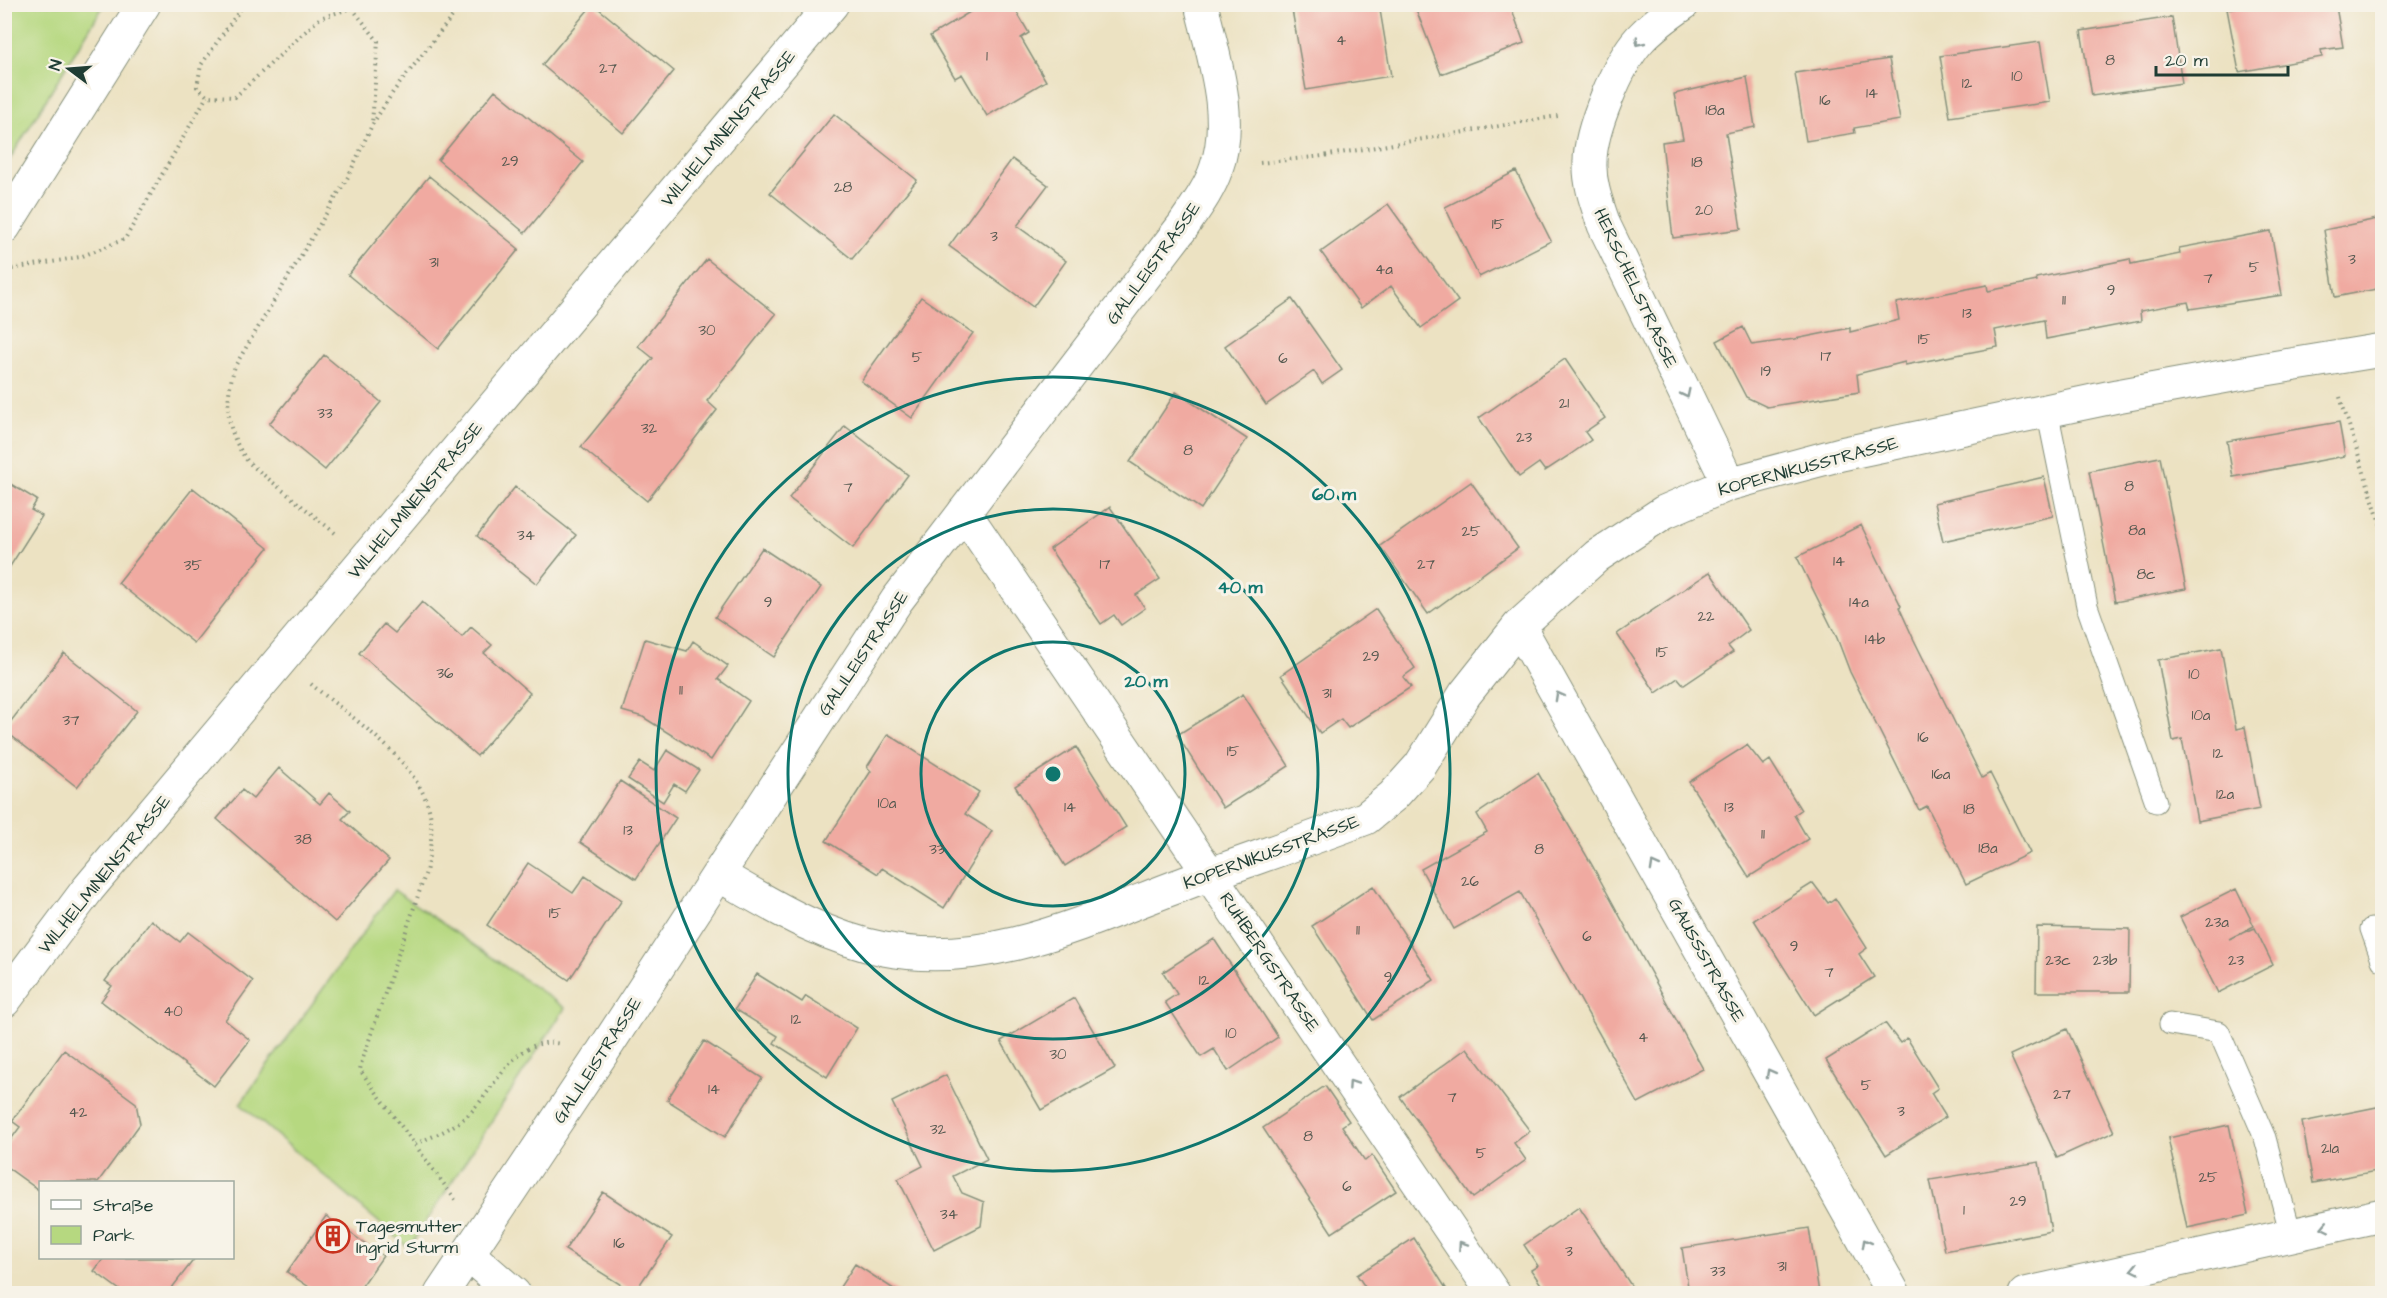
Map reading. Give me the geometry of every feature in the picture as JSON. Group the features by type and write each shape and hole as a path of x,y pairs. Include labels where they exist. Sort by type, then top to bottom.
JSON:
{"street":[{"path":"4,227 144,4"},
{"name":"WILHELMINENSTRASSE","path":"4,1001 88,889 832,4"},
{"name":"GALILEISTRASSE","path":"441,1293 469,1255 602,1053 885,618 1183,226 1209,184 1217,167 1222,138 1221,92 1201,4"},
{"name":"HERSCHELSTRASSE","path":"1683,4 1664,17 1638,41 1620,69 1594,135 1590,162 1594,196 1604,225 1729,484"},
{"name":"KOPERNIKUSSTRASSE","path":"719,874 796,920 828,933 885,949 940,954 972,952 1045,935 1366,818 1393,796 1419,766 1465,694 1519,626 1597,556 1664,512 1729,484 1841,454 2047,410 2382,350"},
{"name":"RUHBERGSTRASSE","path":"964,512 1494,1293"},
{"name":"GAUSSSTRASSE","path":"1519,626 1894,1293"},
{"path":"2025,1293 2382,1215"},
{"path":"469,1255 514,1293"}],"lane":[{"path":"2047,410 2086,606 2156,802"},
{"path":"2372,929 2382,960"},
{"path":"2170,1024 2219,1032 2265,1138 2291,1235"}],"path":[{"path":"4,17 11,4"},
{"path":"244,4 201,65 197,87 207,96 235,97 320,18 352,8 378,41 372,125"},
{"path":"366,558 249,463 238,449 227,410 228,389 235,366 348,177 372,125 393,92 462,4"},
{"path":"12,269 80,257 126,239 207,96"},
{"path":"1217,167 1323,156 1603,108"},
{"path":"2328,359 2382,529"},
{"path":"281,660 396,755 422,789 429,811 431,849 426,872 360,1064 363,1074 458,1203 469,1255"},
{"path":"415,1144 445,1132 458,1123 471,1112 512,1060 534,1045 550,1041 602,1053"}],"green space":[{"path":"4,5 104,5 5,167"},
{"path":"394,890 565,1008 409,1248 240,1104"}],"building":[{"path":"593,4 674,71 623,133 542,65"},
{"path":"983,4 1012,4 1029,33 1021,38 1046,81 987,116 962,74 955,78 930,36"},
{"path":"1291,4 1379,4 1391,76 1306,90"},
{"path":"1414,4 1510,4 1524,43 1441,74"},
{"path":"2254,4 2314,4 2314,9 2336,6 2343,47 2321,50 2322,57 2239,72 2227,9"},
{"path":"2172,17 2182,83 2092,96 2081,31"},
{"path":"2040,42 2050,102 1950,117 1940,56"},
{"path":"1889,59 1900,120 1854,128 1855,133 1806,141 1795,73"},
{"path":"1747,77 1755,127 1726,133 1741,229 1673,238 1662,142 1683,139 1674,94"},
{"path":"495,90 583,162 525,233 438,160"},
{"path":"834,114 917,180 852,259 770,193"},
{"path":"1012,159 1048,185 1017,226 1066,261 1033,307 949,246"},
{"path":"1516,171 1551,241 1479,277 1445,207"},
{"path":"429,176 519,249 438,349 348,275"},
{"path":"1388,204 1458,301 1421,328 1391,286 1361,308 1321,252"},
{"path":"2382,218 2382,288 2335,297 2324,230"},
{"path":"2271,231 2282,295 2190,309 2188,302 2140,311 2141,321 2046,339 2044,320 1995,330 1998,347 1905,365 1905,362 1857,374 1859,392 1767,407 1746,397 1717,341 1743,327 1752,345 1850,328 1850,332 1899,320 1896,303 1987,285 1988,291 2037,281 2036,278 2130,259 2131,264 2180,254 2179,248"},
{"path":"707,259 776,314 707,401 717,410 647,501 581,447 653,358 638,346"},
{"path":"921,297 973,333 912,418 861,381"},
{"path":"1292,299 1342,370 1322,384 1314,371 1266,405 1225,346"},
{"path":"324,355 381,402 325,470 269,424"},
{"path":"1565,359 1605,418 1585,432 1591,440 1568,456 1545,471 1539,463 1519,477 1479,418"},
{"path":"1176,392 1247,439 1201,509 1130,462"},
{"path":"2339,422 2345,456 2233,477 2227,441"},
{"path":"845,426 908,475 853,548 789,498"},
{"path":"2160,457 2186,589 2115,602 2089,471"},
{"path":"2044,477 2053,516 1943,541 1934,503"},
{"path":"4,480 37,500 31,510 42,516 4,576"},
{"path":"1471,482 1518,548 1428,614 1380,546"},
{"path":"515,487 576,535 537,584 477,536"},
{"path":"193,488 268,548 194,643 118,583"},
{"path":"1110,507 1160,579 1136,595 1145,608 1121,625 1114,615 1101,624 1050,549"},
{"path":"1861,525 1901,606 1899,607 1914,640 1982,778 1990,773 2030,853 1966,884 1927,806 1919,810 1850,672 1837,638 1797,557"},
{"path":"762,548 821,587 774,657 715,617"},
{"path":"1710,572 1749,630 1728,646 1733,652 1684,685 1678,678 1656,693 1617,634"},
{"path":"422,602 462,637 471,627 492,645 484,653 530,693 477,756 359,653 384,624 395,633"},
{"path":"1376,609 1415,668 1403,677 1411,687 1348,728 1341,719 1320,733 1281,675"},
{"path":"645,639 687,651 693,641 728,666 718,679 749,701 711,760 643,717 622,711"},
{"path":"2221,648 2236,729 2245,727 2260,809 2197,821 2182,739 2173,741 2158,660"},
{"path":"64,653 137,711 77,787 4,730"},
{"path":"1243,694 1289,766 1223,808 1177,735"},
{"path":"888,734 979,792 965,814 992,831 944,908 882,868 878,874 826,841 871,771 867,767"},
{"path":"1747,745 1763,765 1770,760 1801,810 1794,815 1808,839 1749,877 1689,782"},
{"path":"1076,747 1126,827 1065,866 1015,786"},
{"path":"667,750 699,770 685,791 674,784 663,802 628,779 640,762 654,771"},
{"path":"279,768 320,804 329,793 350,811 342,819 389,860 335,922 217,819 242,790 253,799"},
{"path":"1538,773 1592,865 1703,1069 1638,1103 1520,892 1454,929 1421,869 1487,832 1477,814"},
{"path":"620,781 676,818 636,879 580,842"},
{"path":"528,863 573,893 585,876 622,900 569,980 487,925"},
{"path":"1813,883 1828,903 1835,898 1867,948 1859,954 1874,977 1814,1015 1754,920"},
{"path":"1373,886 1434,980 1373,1020 1312,926"},
{"path":"2236,889 2254,926 2229,939 2255,928 2273,965 2218,993 2180,917"},
{"path":"151,920 180,942 188,932 253,981 225,1020 250,1040 214,1086 101,1001 112,986 105,981"},
{"path":"2037,927 2130,929 2129,992 2036,992"},
{"path":"1214,939 1278,1037 1228,1071 1214,1049 1201,1057 1165,1002 1177,994 1163,972"},
{"path":"757,974 802,1002 806,996 857,1028 827,1077 774,1043 778,1036 735,1009"},
{"path":"1074,998 1115,1068 1041,1110 1001,1041"},
{"path":"1885,1023 1900,1043 1907,1038 1938,1088 1931,1093 1946,1117 1886,1155 1826,1060"},
{"path":"2067,1029 2114,1132 2057,1158 2010,1055"},
{"path":"704,1041 762,1078 725,1137 667,1100"},
{"path":"1467,1048 1530,1131 1514,1143 1526,1160 1473,1198 1400,1097"},
{"path":"64,1050 136,1103 140,1124 99,1181 39,1181 39,1190 4,1165 4,1149 20,1127 12,1121"},
{"path":"946,1075 987,1159 953,1176 962,1193 984,1202 981,1226 934,1250 898,1179 923,1166 892,1102"},
{"path":"1325,1086 1349,1121 1342,1126 1365,1161 1372,1155 1396,1191 1332,1233 1263,1128"},
{"path":"2382,1106 2382,1170 2313,1183 2302,1122"},
{"path":"2229,1125 2248,1215 2187,1228 2168,1138"},
{"path":"2039,1162 2051,1231 1945,1251 1930,1180"},
{"path":"603,1192 672,1237 634,1293 565,1250"},
{"path":"1579,1207 1636,1293 1547,1293 1531,1270 1538,1266 1524,1245"},
{"name":"Tagesmutter Ingrid Sturm","path":"326,1216 383,1256 357,1293 318,1293 287,1272"},
{"path":"1809,1228 1819,1293 1689,1293 1682,1248"},
{"path":"1414,1238 1449,1293 1369,1293 1357,1275"},
{"path":"103,1259 194,1259 168,1293 124,1293 94,1271"},
{"path":"855,1264 900,1293 836,1293"}],"place":[{"name":"Tagesmutter Ingrid Sturm","path":"333,1236"}]}
